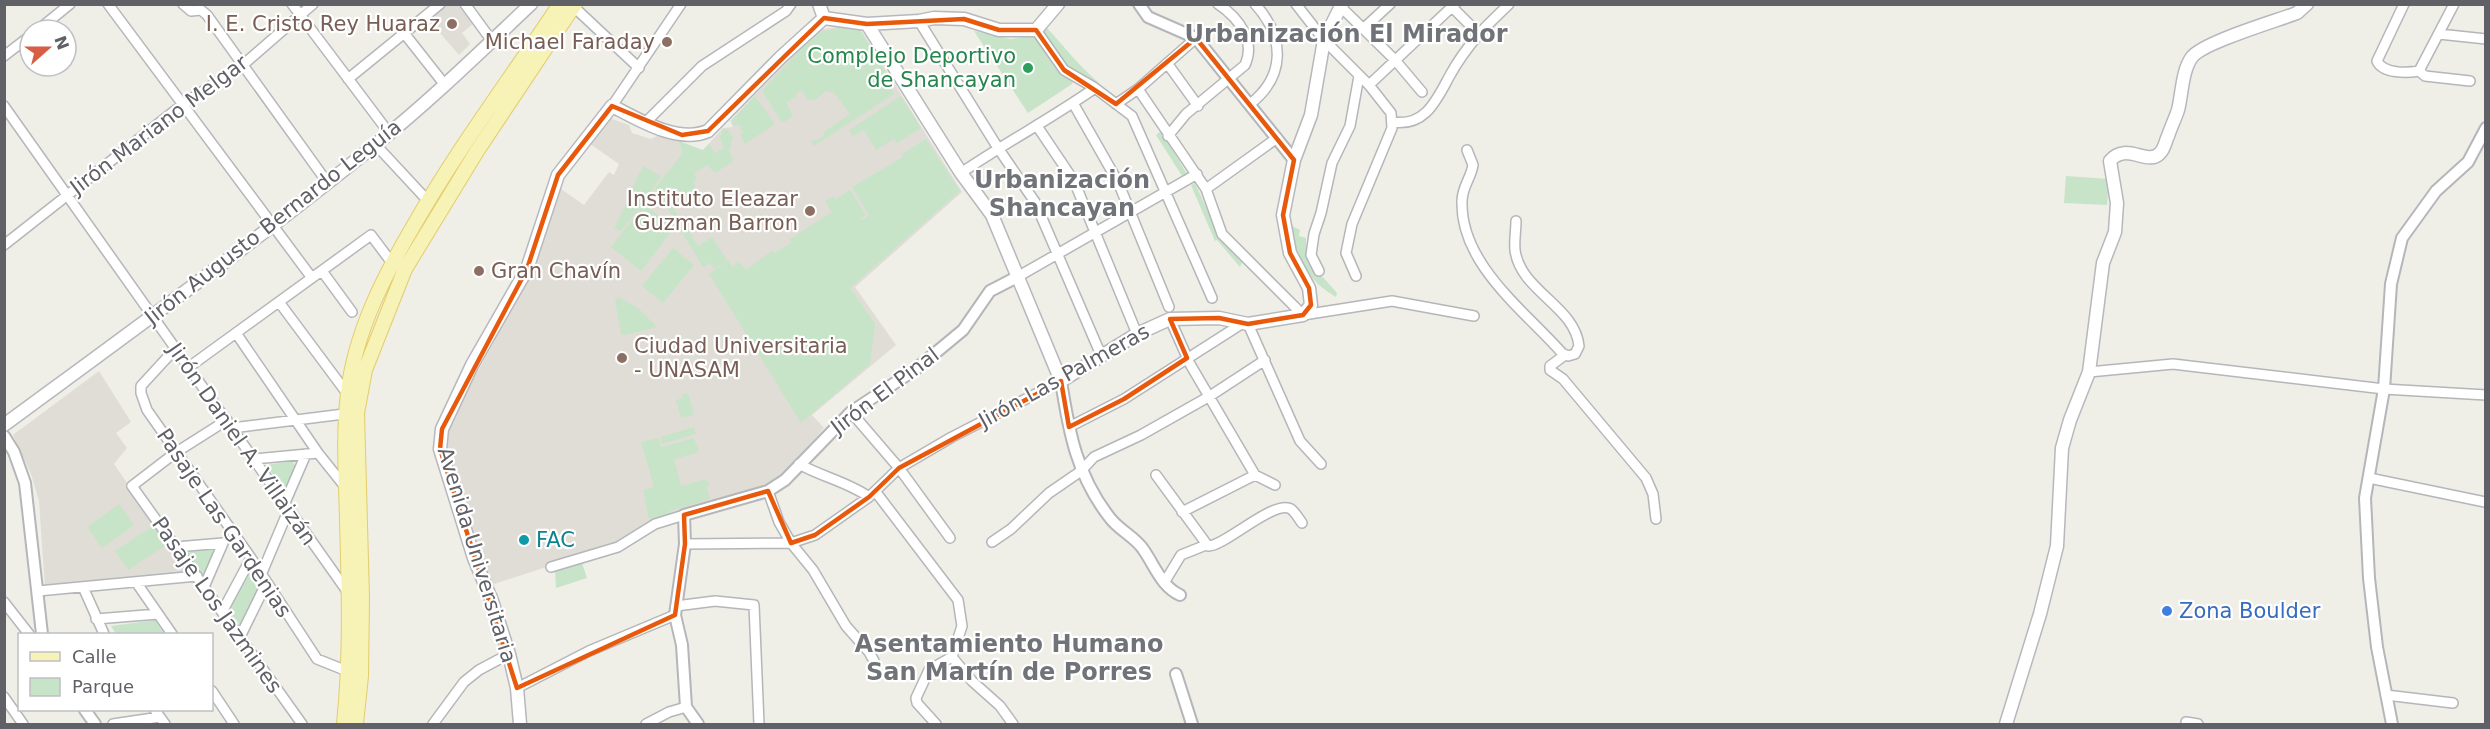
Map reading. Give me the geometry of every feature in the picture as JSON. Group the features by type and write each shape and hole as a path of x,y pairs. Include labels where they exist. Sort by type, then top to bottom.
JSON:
{"main road":[{"name":"Jirón Augusto Bernardo Leguía","path":"4,425 272,227 389,134 531,4"},
{"path":"612,106 682,135 697,136 708,131 781,57 820,22 867,24 934,18 964,19 999,30 1036,30 1058,4"},
{"path":"2006,724 2040,614 2057,546 2062,447 2089,372 2103,263 2115,232 2117,203 2110,161 2122,153 2155,157 2162,151 2177,113 2193,56 2207,47 2298,13 2307,4"},
{"path":"356,724 356,596 361,494 351,373 363,328 392,263 473,129 570,5"},
{"path":"356,596 346,488 352,405 403,272 570,5"},
{"path":"819,5 820,22"},
{"path":"1303,315 1311,305 1309,288 1290,254 1283,215 1294,160 1311,116 1324,40 1341,6"},
{"path":"867,24 961,173 992,215 1061,381"},
{"name":"Avenida Universitaria","path":"520,724 517,688 509,654 492,601 474,558 440,449 442,429 472,365 527,269 558,175 612,106"},
{"name":"Jirón Las Palmeras","path":"1061,381 1169,313 1246,323 1303,315"},
{"path":"344,724 355,674"}],"street":[{"path":"53,18 70,4"},
{"path":"108,4 312,278"},
{"path":"183,4 191,11 201,10 207,15 327,182"},
{"path":"291,4 389,134"},
{"name":"Jirón Mariano Melgar","path":"4,245 182,105 244,64 313,4"},
{"path":"348,79 440,4"},
{"path":"465,4 492,41"},
{"path":"612,106 681,4"},
{"path":"646,122 702,66 786,11 792,4"},
{"path":"1139,4 1144,14 1196,38 1294,160"},
{"path":"1168,136 1186,114 1231,79 1245,65 1250,54 1249,42 1239,23 1218,4"},
{"path":"1250,104 1265,93 1275,74 1276,36 1267,18 1255,4"},
{"path":"1296,4 1324,40 1369,86 1391,113 1392,128 1352,224 1346,253 1356,276"},
{"path":"1363,29 1390,4"},
{"path":"1392,122 1407,122 1420,117 1435,104 1450,76 1479,34 1509,4"},
{"path":"2404,4 2377,61 2384,69 2410,73 2419,71"},
{"path":"2419,71 2422,61 2454,4"},
{"path":"570,5 639,68"},
{"path":"1341,6 1395,60 1422,92"},
{"path":"1369,86 1453,6 1479,34"},
{"path":"919,21 998,148 1035,202 1101,355"},
{"path":"1036,30 1064,70 1095,88 1132,116 1212,298"},
{"path":"404,33 445,85"},
{"path":"2439,34 2486,39"},
{"path":"1116,104 1138,89 1196,38"},
{"path":"4,56 18,45"},
{"path":"1167,63 1198,106"},
{"path":"2419,71 2425,76 2470,81"},
{"path":"1319,271 1311,255 1314,234 1322,213 1332,164 1350,126 1359,76"},
{"path":"961,173 1095,88"},
{"path":"1138,89 1206,189 1222,234 1303,315"},
{"path":"1073,103 1118,182 1132,213 1187,358 1255,475 1275,486"},
{"name":"Jirón Daniel A. Villaizán","path":"4,106 230,424 286,508 356,596"},
{"path":"1037,126 1074,181 1137,334"},
{"path":"2392,724 2377,647 2369,578 2365,498 2384,389 2391,284 2402,238 2436,191 2468,162 2486,128"},
{"path":"1206,189 1277,138"},
{"path":"375,145 428,201"},
{"path":"1467,150 1473,165 1462,202 1464,221 1472,243 1492,280 1565,355 1572,356 1578,352 1579,346 1574,327 1534,285 1524,270 1515,250 1516,221"},
{"name":"Jirón El Pinal","path":"551,567 618,547 655,524 768,491 785,480 852,412 916,369 963,330 990,291 1096,234 1197,174"},
{"path":"189,367 371,235 392,263"},
{"path":"322,271 352,312"},
{"path":"175,453 230,424 294,419 352,405 279,302"},
{"name":"Jirón Las Palmeras","path":"1303,315 1392,302 1473,316"},
{"path":"1069,427 1124,399 1246,323 1265,360 1300,441 1321,464"},
{"path":"236,333 318,453 346,488 361,494"},
{"name":"Pasaje Las Gardenias","path":"175,349 141,386 147,410 175,453 251,558 317,659 355,674"},
{"path":"1565,355 1550,366 1550,370 1563,379 1646,478 1653,494 1656,519"},
{"path":"992,542 1011,529 1049,493 1081,471 1094,457 1141,435 1210,396 1265,360"},
{"path":"2089,372 2173,364 2384,389 2486,395"},
{"path":"1061,381 1069,427 1081,471 1101,506 1117,527 1142,547 1164,583 1180,595"},
{"name":"Jirón Las Palmeras","path":"685,544 791,543 815,535 872,494 899,468 952,437 1061,381"},
{"path":"852,412 899,468 950,538"},
{"path":"4,436 14,452 25,483 42,633"},
{"name":"Pasaje Los Jazmines","path":"175,453 132,486 302,724"},
{"path":"254,459 318,453"},
{"path":"261,575 306,454"},
{"path":"799,464 816,474 872,494 958,600 962,626 952,657 929,670 916,698 917,703 936,724"},
{"path":"1156,475 1206,545 1212,547 1219,544 1246,524 1283,507 1292,510 1302,524"},
{"path":"1182,512 1255,475"},
{"path":"2369,478 2485,502"},
{"path":"768,491 779,522 791,543 813,570 846,626 870,652 874,661"},
{"path":"684,514 685,544 676,610 682,645 686,707 698,724"},
{"path":"176,547 223,543 204,587"},
{"path":"1164,583 1181,555 1206,545"},
{"path":"222,612 251,558"},
{"path":"38,591 197,576"},
{"path":"136,582 171,633"},
{"path":"240,637 266,584"},
{"path":"83,587 103,633"},
{"path":"517,688 588,651 676,610 715,602 753,605 759,724"},
{"path":"5,603 28,633"},
{"path":"96,619 158,614"},
{"path":"433,724 464,682 479,670 509,654"},
{"path":"952,657 972,681 1000,706 1013,724"},
{"path":"1176,674 1192,724"},
{"path":"213,692 234,724"},
{"path":"2386,695 2453,703"},
{"path":"4,697 23,724"},
{"path":"646,724 669,712 686,707"},
{"path":"85,711 95,724"},
{"path":"113,724 160,717"},
{"path":"2186,722 2198,724"}],"highlighted area":[{"path":"824,18 867,24 964,19 999,30 1036,30 1064,70 1116,104 1196,38 1294,160 1283,215 1290,253 1309,288 1311,305 1303,315 1248,324 1219,318 1170,319 1187,358 1124,399 1069,427 1061,381 899,468 869,497 815,535 791,543 768,491 684,515 685,544 675,615 517,688 440,449 442,429 527,269 558,175 612,106 682,135 708,131"}],"shaded area":[{"path":"442,5 458,5 473,24 462,33 470,44 459,55 427,18"},
{"path":"844,26 859,27 962,192 855,287 896,345 812,415 824,428 781,480 764,490 655,523 614,545 491,585 473,544 445,438 458,407 533,272 561,189 584,205 609,172 614,175 619,164 590,144 607,121 612,119 629,125 632,133 651,139 659,135 679,141 682,154 691,158 703,150 723,128 733,127 730,121 817,30"},
{"path":"99,371 131,422 116,433 127,448 114,464 191,575 45,587 39,501 31,474 13,435"}],"green space":[{"path":"845,27 859,28 894,85 891,88 894,94 814,146 811,141 822,138 825,131 850,114 834,93 825,91 816,100 807,100 803,91 797,92 796,97 786,102 793,116 784,122 781,121 762,91 817,32"},
{"path":"1047,28 1098,82 1097,85 1071,70 1043,31"},
{"path":"974,31 1010,39 1035,36 1061,74 1073,80 1072,84 1028,113"},
{"path":"755,96 775,124 745,144 740,135 743,133 738,124 734,126 732,120"},
{"path":"901,96 921,128 897,143 894,139 876,150 864,130 853,136 849,130"},
{"path":"723,129 728,130 733,137 729,152 733,159 732,162 715,173 707,165 694,173 697,178 693,182 696,187 671,205 698,246 712,237 727,260 714,269 710,263 703,267 655,188 682,154 679,141 703,150 709,144 715,153 724,148 720,138"},
{"path":"1161,131 1187,174 1182,176 1156,135"},
{"path":"926,139 960,191 850,288 875,324 870,364 801,423 709,274 728,260 732,267 739,262 746,270 772,251 774,253 791,243 790,239 832,212 825,201 833,196 836,199 850,190 866,215 860,218 862,220 869,215 852,187 903,157 902,154"},
{"path":"643,166 661,176 653,192 646,199 632,189"},
{"path":"2066,176 2109,179 2107,205 2064,203"},
{"path":"1195,183 1218,234 1242,263 1240,267 1217,240 1215,241 1191,185"},
{"path":"632,192 644,202 621,231 614,228"},
{"path":"644,204 674,228 641,271 611,247"},
{"path":"1290,225 1300,230 1299,236 1306,238 1311,268 1318,277 1321,275 1337,293 1336,297 1318,284 1305,267 1296,248"},
{"path":"673,248 694,265 663,303 642,286"},
{"path":"619,297 639,309 657,327 621,334 615,300"},
{"path":"688,393 694,415 681,418 676,400"},
{"path":"694,427 696,434 662,444 660,437"},
{"path":"658,438 661,447 694,438 699,452 674,459 681,486 707,479 709,485 706,486 710,499 670,511 671,515 654,521 649,520 643,490 654,487 641,442"},
{"path":"292,461 297,468 285,492 266,465"},
{"path":"119,504 134,525 102,548 87,527"},
{"path":"153,526 166,545 128,570 115,551"},
{"path":"220,545 204,583 183,549"},
{"path":"582,563 587,578 556,588 555,570"},
{"path":"249,571 260,585 240,625 228,611"},
{"path":"155,620 163,633 115,633 111,626"}],"place":[{"name":"I. E. Cristo Rey Huaraz","path":"452,24"},
{"name":"Michael Faraday","path":"667,42"},
{"name":"Complejo Deportivo de Shancayan","path":"1028,68"},
{"name":"Instituto Eleazar Guzman Barron","path":"810,211"},
{"name":"Gran Chavín","path":"479,271"},
{"name":"Ciudad Universitaria - UNASAM","path":"622,358"},
{"name":"FAC","path":"524,540"},
{"name":"Zona Boulder","path":"2167,611"}],"district":[{"name":"Urbanización El Mirador","path":"1346,34"},
{"name":"Urbanización Shancayan","path":"1062,194"},
{"name":"Asentamiento Humano San Martín de Porres","path":"1009,658"}]}
